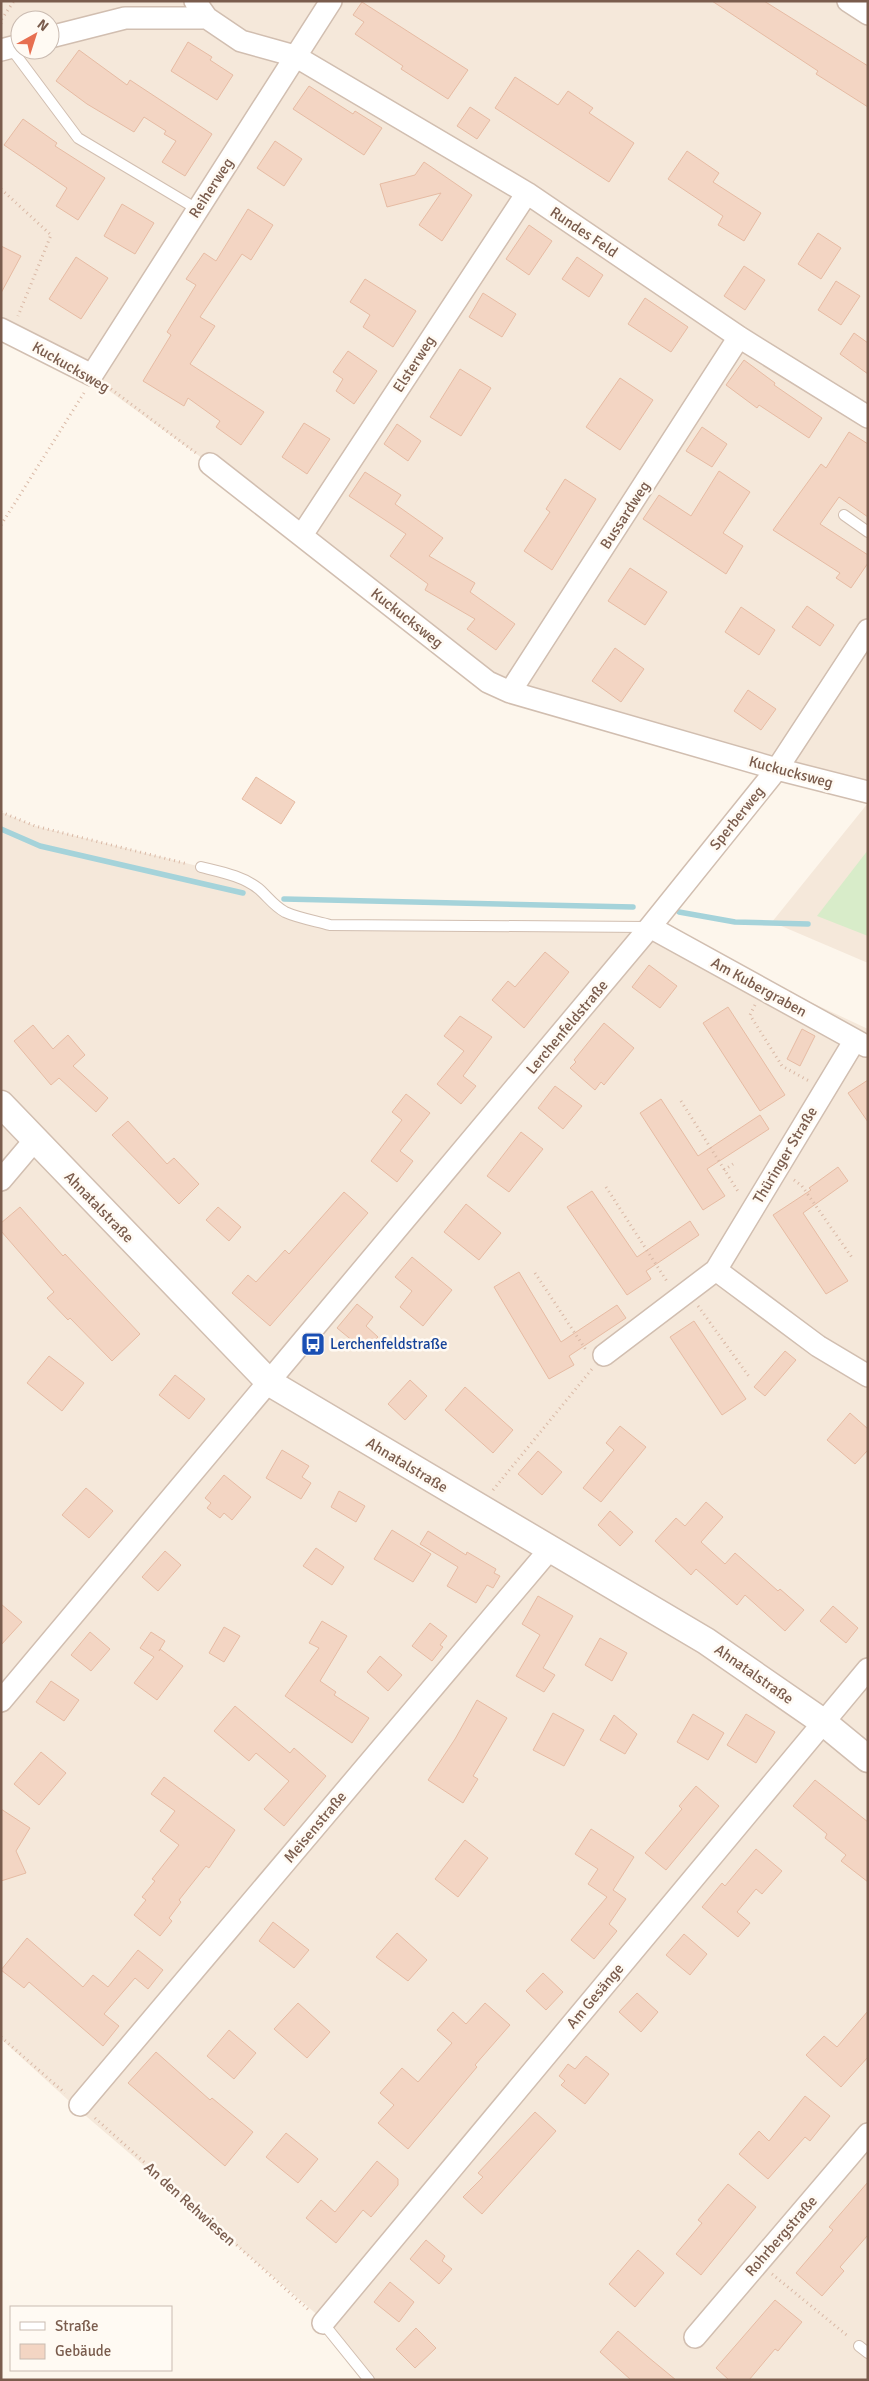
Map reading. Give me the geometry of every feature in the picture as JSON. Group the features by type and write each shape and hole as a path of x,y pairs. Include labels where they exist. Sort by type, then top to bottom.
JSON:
{"street":[{"name":"Reiherweg","path":"92,375 331,1"},
{"path":"848,1 868,14"},
{"name":"Rundes Feld","path":"201,9 241,41 295,56 527,193 740,337 868,417"},
{"path":"60,34 130,10 201,9"},
{"name":"Elsterweg","path":"302,535 527,193"},
{"name":"Kuckucksweg","path":"6,331 92,375"},
{"name":"Bussardweg","path":"510,692 740,337"},
{"name":"Kuckucksweg","path":"210,464 488,682 510,692 777,769 868,792"},
{"name":"Sperberweg","path":"650,927 777,769 868,630"},
{"name":"Am Kubergraben","path":"650,927 861,1043"},
{"name":"Lerchenfeldstraße","path":"1,1701 270,1383 650,927"},
{"name":"Thüringer Straße","path":"600,1360 716,1270 824,1090 861,1043"},
{"name":"Ahnatalstraße","path":"1,1104 270,1383 478,1508 706,1641 823,1722 868,1759"},
{"path":"1,1180 34,1140"},
{"path":"716,1270 818,1346 868,1376"},
{"name":"Meisenstraße","path":"80,2105 550,1549"},
{"name":"Am Gesänge","path":"323,2323 868,1669"},
{"name":"Rohrbergstraße","path":"695,2337 868,2134"}],"lane":[{"path":"20,60 78,138 197,209"},
{"path":"844,515 868,532"},
{"path":"201,867 228,873 247,881 286,912 330,924 650,927"},
{"path":"323,2323 369,2380"},
{"path":"859,2346 868,2353"}],"path":[{"path":"1,24 14,1"},
{"path":"1,190 51,235 26,300 6,331"},
{"path":"1,525 84,393 92,375"},
{"name":"Kuckucksweg","path":"92,375 210,464"},
{"path":"1,812 35,826 201,867"},
{"path":"763,989 750,1015 782,1066 824,1090"},
{"path":"681,1101 742,1198 754,1206"},
{"path":"724,1170 732,1164"},
{"path":"778,1167 802,1186 853,1259"},
{"path":"606,1188 683,1295 749,1377 752,1370"},
{"path":"478,1508 600,1360 535,1273"},
{"name":"An den Rehwiesen","path":"1,2036 323,2323"},
{"path":"758,2263 859,2346"}],"shaded area":[{"path":"1,1 868,1 868,798 510,692 202,458 90,377 1,334"},
{"path":"868,803 868,963 772,922"},
{"path":"1,812 35,826 222,872 250,886 286,913 330,925 650,927 868,1029 868,2380 373,2380 328,2324 79,2110 1,2039"}],"green space":[{"path":"868,850 868,936 817,916"}],"building":[{"path":"712,1 764,1 868,66 868,107 816,74 818,71"},
{"path":"362,2 468,70 448,99 401,69 403,66 355,34 364,22 353,15"},
{"path":"188,42 212,57 210,60 233,75 217,100 171,71"},
{"path":"79,50 127,85 130,80 212,134 185,176 162,162 176,141 164,134 166,131 144,117 134,132 87,104 56,81"},
{"path":"515,77 558,105 568,91 593,108 589,113 634,143 609,182 495,108"},
{"path":"309,86 353,114 355,111 382,128 364,155 293,109"},
{"path":"470,107 490,120 477,139 457,126"},
{"path":"23,119 57,143 55,146 105,178 78,220 56,206 67,188 4,145"},
{"path":"275,141 302,159 284,186 257,168"},
{"path":"687,151 719,173 713,182 761,213 744,241 718,225 723,216 668,179"},
{"path":"424,162 472,195 442,241 419,225 441,193 387,207 380,184 415,175"},
{"path":"122,204 154,223 135,254 104,236"},
{"path":"248,209 273,225 251,260 242,254 200,317 215,326 190,364 264,412 241,445 216,427 220,421 188,398 184,406 143,381 171,335 167,332 196,285 186,279 204,253 216,261"},
{"path":"529,225 552,241 529,275 506,259"},
{"path":"818,233 841,248 821,279 798,264"},
{"path":"1,246 21,256 1,293"},
{"path":"76,257 108,278 81,319 49,299"},
{"path":"577,257 603,275 589,297 562,279"},
{"path":"744,266 765,280 745,310 724,296"},
{"path":"365,279 416,311 393,347 363,327 370,315 350,302"},
{"path":"836,281 860,296 841,325 818,310"},
{"path":"483,293 516,314 502,337 469,317"},
{"path":"645,298 688,327 671,352 628,324"},
{"path":"854,333 868,343 868,374 840,354"},
{"path":"348,351 377,371 354,404 336,391 343,379 333,372"},
{"path":"744,360 775,383 774,385 822,418 809,438 759,405 757,408 726,385"},
{"path":"460,369 491,388 461,436 430,417"},
{"path":"620,378 653,400 620,450 586,427"},
{"path":"304,423 330,439 307,474 282,457"},
{"path":"397,424 421,441 408,461 384,444"},
{"path":"702,427 727,444 712,467 686,451"},
{"path":"849,432 868,444 868,517 839,497 820,524 868,555 868,563 851,588 836,578 840,573 773,530 821,464 826,468"},
{"path":"719,471 750,492 723,533 743,546 726,574 643,519 659,495 691,516"},
{"path":"365,472 401,495 395,504 443,538 429,556 475,583 470,592 515,624 496,650 467,629 475,619 425,590 428,584 390,556 406,534 349,496"},
{"path":"565,479 596,499 552,570 524,551 550,512 546,509"},
{"path":"630,568 667,592 645,625 608,601"},
{"path":"807,606 834,625 820,646 792,627"},
{"path":"741,607 775,630 759,655 725,632"},
{"path":"615,648 644,669 621,702 592,681"},
{"path":"748,690 776,709 761,730 734,711"},
{"path":"256,777 295,802 281,824 242,799"},
{"path":"545,952 569,972 524,1028 492,1000 508,981 515,987"},
{"path":"649,965 677,986 660,1008 632,987"},
{"path":"728,1007 785,1095 760,1111 703,1023"},
{"path":"460,1016 492,1037 463,1076 476,1086 461,1104 437,1084 464,1051 444,1036"},
{"path":"604,1023 634,1048 604,1085 601,1082 595,1090 570,1068 576,1062 574,1060"},
{"path":"33,1025 53,1049 68,1035 85,1055 73,1066 108,1098 96,1112 59,1078 51,1085 14,1041"},
{"path":"802,1029 815,1036 800,1066 787,1059"},
{"path":"868,1080 868,1122 848,1093"},
{"path":"555,1086 582,1106 563,1129 538,1108"},
{"path":"406,1094 430,1113 400,1151 413,1161 397,1182 371,1161 402,1120 392,1112"},
{"path":"661,1099 698,1156 760,1115 769,1129 707,1169 725,1196 703,1210 640,1113"},
{"path":"128,1121 167,1164 174,1158 199,1184 179,1204 112,1135"},
{"path":"521,1132 543,1149 509,1192 487,1176"},
{"path":"838,1167 848,1181 803,1213 848,1281 826,1294 773,1215 811,1190 809,1188"},
{"path":"592,1191 637,1257 690,1221 699,1235 646,1271 651,1279 627,1295 567,1207"},
{"path":"344,1192 368,1213 270,1326 232,1293 248,1275 256,1282 285,1250 289,1254"},
{"path":"466,1204 501,1233 479,1260 444,1232"},
{"path":"20,1207 63,1256 65,1254 140,1334 112,1361 70,1318 68,1320 47,1298 54,1292 1,1231 1,1223"},
{"path":"218,1207 241,1227 229,1241 206,1220"},
{"path":"412,1257 452,1290 423,1326 400,1307 412,1291 395,1277"},
{"path":"519,1272 561,1342 617,1305 626,1318 569,1356 574,1365 549,1379 494,1287"},
{"path":"357,1304 373,1317 366,1326 378,1337 365,1351 337,1328"},
{"path":"694,1321 746,1399 722,1415 670,1337"},
{"path":"785,1351 796,1360 765,1396 754,1387"},
{"path":"49,1356 84,1383 62,1411 27,1383"},
{"path":"175,1375 205,1399 189,1419 159,1395"},
{"path":"410,1380 427,1396 405,1420 388,1404"},
{"path":"465,1387 513,1430 493,1453 445,1410"},
{"path":"850,1413 868,1429 868,1450 855,1464 827,1440"},
{"path":"620,1426 646,1447 601,1502 583,1488 614,1450 606,1443"},
{"path":"282,1450 309,1466 302,1477 311,1483 301,1499 266,1478"},
{"path":"538,1451 562,1472 542,1495 518,1474"},
{"path":"224,1475 251,1497 232,1520 224,1513 220,1518 207,1508 211,1503 205,1498"},
{"path":"86,1488 113,1511 89,1538 62,1515"},
{"path":"339,1491 365,1506 356,1522 331,1507"},
{"path":"706,1502 723,1517 701,1542 725,1564 735,1553 778,1591 780,1589 804,1610 785,1631 745,1595 737,1605 696,1569 691,1575 655,1541 676,1518 685,1526"},
{"path":"610,1511 633,1532 620,1546 598,1525"},
{"path":"392,1530 431,1554 413,1582 374,1559"},
{"path":"428,1531 466,1555 467,1552 496,1569 494,1573 500,1576 493,1588 487,1585 476,1603 447,1586 458,1567 420,1544"},
{"path":"316,1548 344,1567 332,1585 303,1566"},
{"path":"165,1551 181,1565 158,1591 142,1577"},
{"path":"538,1596 573,1616 543,1668 555,1675 544,1692 516,1676 540,1635 522,1624"},
{"path":"1,1604 22,1622 1,1645"},
{"path":"833,1606 858,1628 846,1643 820,1621"},
{"path":"322,1621 347,1636 320,1681 336,1692 334,1695 369,1718 352,1743 285,1696 319,1648 309,1643"},
{"path":"430,1623 447,1636 440,1645 443,1647 432,1661 412,1646"},
{"path":"224,1627 240,1636 224,1662 209,1653"},
{"path":"90,1632 110,1649 91,1671 71,1655"},
{"path":"151,1632 165,1641 160,1649 183,1666 157,1700 134,1683 154,1657 140,1648"},
{"path":"600,1638 627,1653 612,1681 585,1665"},
{"path":"380,1656 402,1675 388,1691 367,1672"},
{"path":"51,1681 79,1700 64,1721 36,1702"},
{"path":"477,1700 507,1718 473,1776 478,1779 463,1803 428,1780 455,1739"},
{"path":"235,1706 290,1753 294,1748 326,1776 284,1826 264,1809 289,1781 256,1753 249,1761 214,1731"},
{"path":"553,1713 584,1730 564,1766 533,1750"},
{"path":"693,1714 724,1733 708,1760 677,1742"},
{"path":"746,1714 775,1732 756,1763 727,1745"},
{"path":"614,1715 637,1734 625,1754 600,1740"},
{"path":"41,1752 66,1773 39,1805 14,1784"},
{"path":"164,1777 235,1830 209,1868 206,1866 179,1900 181,1902 169,1918 172,1921 160,1936 134,1915 146,1900 142,1897 155,1881 152,1879 179,1845 160,1831 175,1811 151,1794"},
{"path":"815,1780 868,1822 868,1882 841,1861 846,1855 825,1838 827,1834 793,1806"},
{"path":"696,1786 719,1806 666,1870 645,1853 682,1809 679,1806"},
{"path":"1,1809 30,1828 16,1851 26,1873 1,1881"},
{"path":"591,1829 634,1857 613,1890 626,1899 609,1924 617,1931 594,1959 571,1940 607,1897 588,1884 598,1869 575,1854"},
{"path":"465,1840 488,1858 458,1897 435,1879"},
{"path":"756,1849 782,1871 762,1894 756,1889 737,1912 750,1923 738,1937 702,1907 722,1883 725,1886"},
{"path":"273,1922 309,1950 294,1968 259,1941"},
{"path":"397,1933 427,1960 408,1981 376,1957"},
{"path":"684,1934 707,1954 690,1975 666,1955"},
{"path":"27,1938 83,1987 93,1975 108,1987 138,1950 163,1970 148,1989 135,1978 104,2014 119,2026 103,2046 29,1982 24,1988 1,1970"},
{"path":"543,1973 563,1992 546,2010 526,1991"},
{"path":"637,1993 658,2012 641,2032 619,2012"},
{"path":"298,2003 330,2032 307,2058 274,2029"},
{"path":"485,2003 510,2025 475,2065 477,2067 408,2149 378,2123 394,2105 380,2093 402,2068 418,2082 452,2043 437,2030 453,2012 466,2024"},
{"path":"868,2011 868,2057 841,2087 806,2055 824,2036 837,2047"},
{"path":"229,2030 256,2053 234,2079 207,2056"},
{"path":"156,2052 210,2100 212,2098 253,2132 225,2166 128,2083"},
{"path":"586,2056 609,2074 585,2104 561,2085 565,2081 559,2076 568,2064 575,2069"},
{"path":"805,2096 830,2116 810,2141 805,2137 768,2179 739,2154 759,2131 769,2141"},
{"path":"535,2112 556,2131 482,2214 463,2197 483,2177 478,2173"},
{"path":"286,2133 318,2159 298,2183 266,2157"},
{"path":"377,2161 398,2179 398,2185 371,2217 363,2210 336,2243 306,2218 321,2200 335,2212"},
{"path":"868,2182 868,2235 840,2267 844,2271 822,2296 796,2273 833,2230 829,2227"},
{"path":"728,2184 756,2207 701,2275 676,2254 702,2223 698,2220"},
{"path":"426,2240 445,2256 442,2261 452,2269 439,2284 410,2259"},
{"path":"638,2250 664,2273 635,2307 609,2284"},
{"path":"390,2282 414,2302 399,2322 374,2302"},
{"path":"775,2300 802,2322 778,2351 775,2349 749,2380 729,2380 716,2368"},
{"path":"416,2328 436,2348 415,2368 396,2349"},
{"path":"618,2331 676,2380 631,2380 600,2352"}],"waterway":[{"path":"1,829 40,846 243,893"},
{"path":"284,899 633,907"},
{"path":"679,912 735,922 808,924"}],"place":[{"name":"Lerchenfeldstraße","path":"313,1344"}]}
